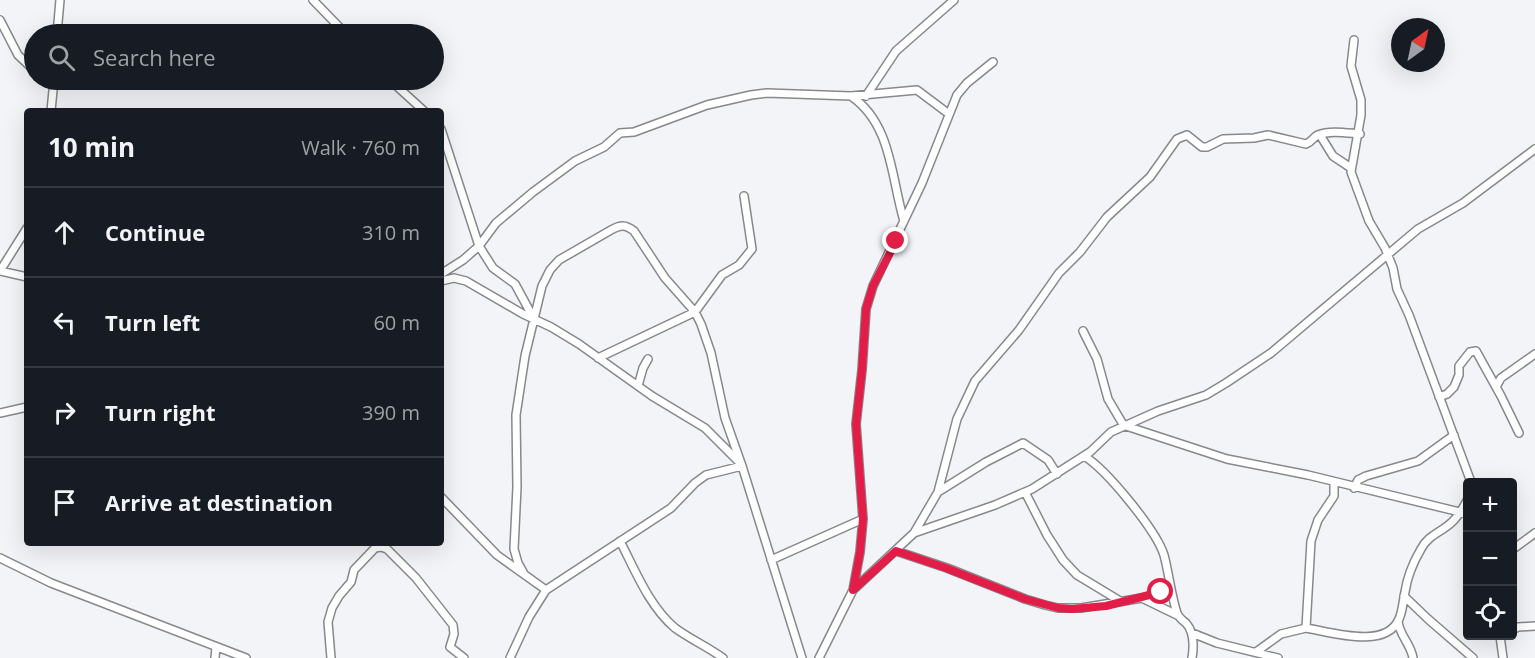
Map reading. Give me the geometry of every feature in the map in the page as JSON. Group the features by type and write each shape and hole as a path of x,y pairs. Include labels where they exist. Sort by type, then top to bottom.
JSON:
{"street":[{"path":"58,24 60,0"},
{"path":"313,0 336,24"},
{"path":"863,104 867,94 896,51 954,0"},
{"path":"0,20 18,55 24,61"},
{"path":"1354,40 1351,66 1362,106 1360,134 1351,168 1353,177 1369,221 1393,268 1397,289 1409,315 1469,478"},
{"path":"819,658 853,590 860,552 863,519 856,424 866,309 873,286 922,183 960,89 993,62"},
{"path":"51,108 52,90"},
{"path":"401,90 421,108"},
{"path":"444,272 479,246 496,223 575,161 604,147 620,133 634,132 707,105 768,93 851,96 917,90 949,114"},
{"path":"851,96 863,104 884,138 904,221"},
{"path":"853,590 914,533 938,492 957,419 975,381 1019,330 1064,268 1080,252 1112,210 1150,177 1178,140 1186,135 1202,147 1207,147 1223,139 1268,135 1306,144 1320,135 1360,134"},
{"path":"1320,135 1333,156 1351,168"},
{"path":"444,144 479,246 493,267 515,285 534,319"},
{"path":"914,533 995,505 1025,492 1084,456 1108,434 1177,403 1206,395 1248,370 1386,254 1424,225 1463,202 1535,149"},
{"path":"598,358 695,312 722,275 739,265 752,249 744,196"},
{"path":"524,574 514,549 517,487 516,415 524,365 542,286 550,270 560,260 619,226 627,226 634,231 665,278 695,312 711,353 725,418 742,465 802,658"},
{"path":"24,233 0,271 24,276"},
{"path":"444,280 454,278 466,281 551,327 705,428 742,465"},
{"path":"1083,331 1097,359 1108,399 1125,426 1227,459 1463,513"},
{"path":"1439,397 1447,394 1454,387 1460,363 1473,350 1477,352 1519,433"},
{"path":"1496,387 1501,378 1535,354"},
{"path":"638,386 648,358"},
{"path":"0,413 24,408"},
{"path":"1354,488 1358,480 1366,476 1418,461 1454,435"},
{"path":"938,492 1023,443 1048,460 1057,474"},
{"path":"1084,456 1101,470 1129,501 1154,535 1164,555 1177,615"},
{"path":"510,658 529,617 546,590 677,504 695,483 706,475 742,465"},
{"path":"1306,628 1311,541 1320,517 1334,496 1334,482"},
{"path":"1025,492 1063,560 1077,575 1120,601"},
{"path":"444,500 497,555 546,590"},
{"path":"1413,658 1399,629 1398,621 1409,578 1421,549 1428,539 1463,514"},
{"path":"771,560 863,519"},
{"path":"1517,546 1535,533"},
{"path":"620,541 650,598 664,618 676,629 723,658"},
{"path":"331,658 328,622 332,608 351,582 354,570 375,548 381,547 387,549 416,578 453,625 454,634 450,647 464,658"},
{"path":"896,551 1025,599 1052,606 1081,609 1106,606 1171,590"},
{"path":"0,558 51,583 130,611 246,658"},
{"path":"1404,596 1473,658"},
{"path":"1142,598 1177,615 1186,624 1192,633 1192,658"},
{"path":"1256,652 1281,634 1306,628 1349,636 1375,637 1388,631 1398,621"},
{"path":"1517,628 1535,626"},
{"path":"1192,633 1217,643 1278,658"},
{"path":"1502,640 1503,658"},
{"path":"215,658 216,647"}],"route":[{"path":"896,241 873,286 866,309 856,424 863,519 853,590 896,551 1025,599 1058,608 1106,606 1161,592"}]}
